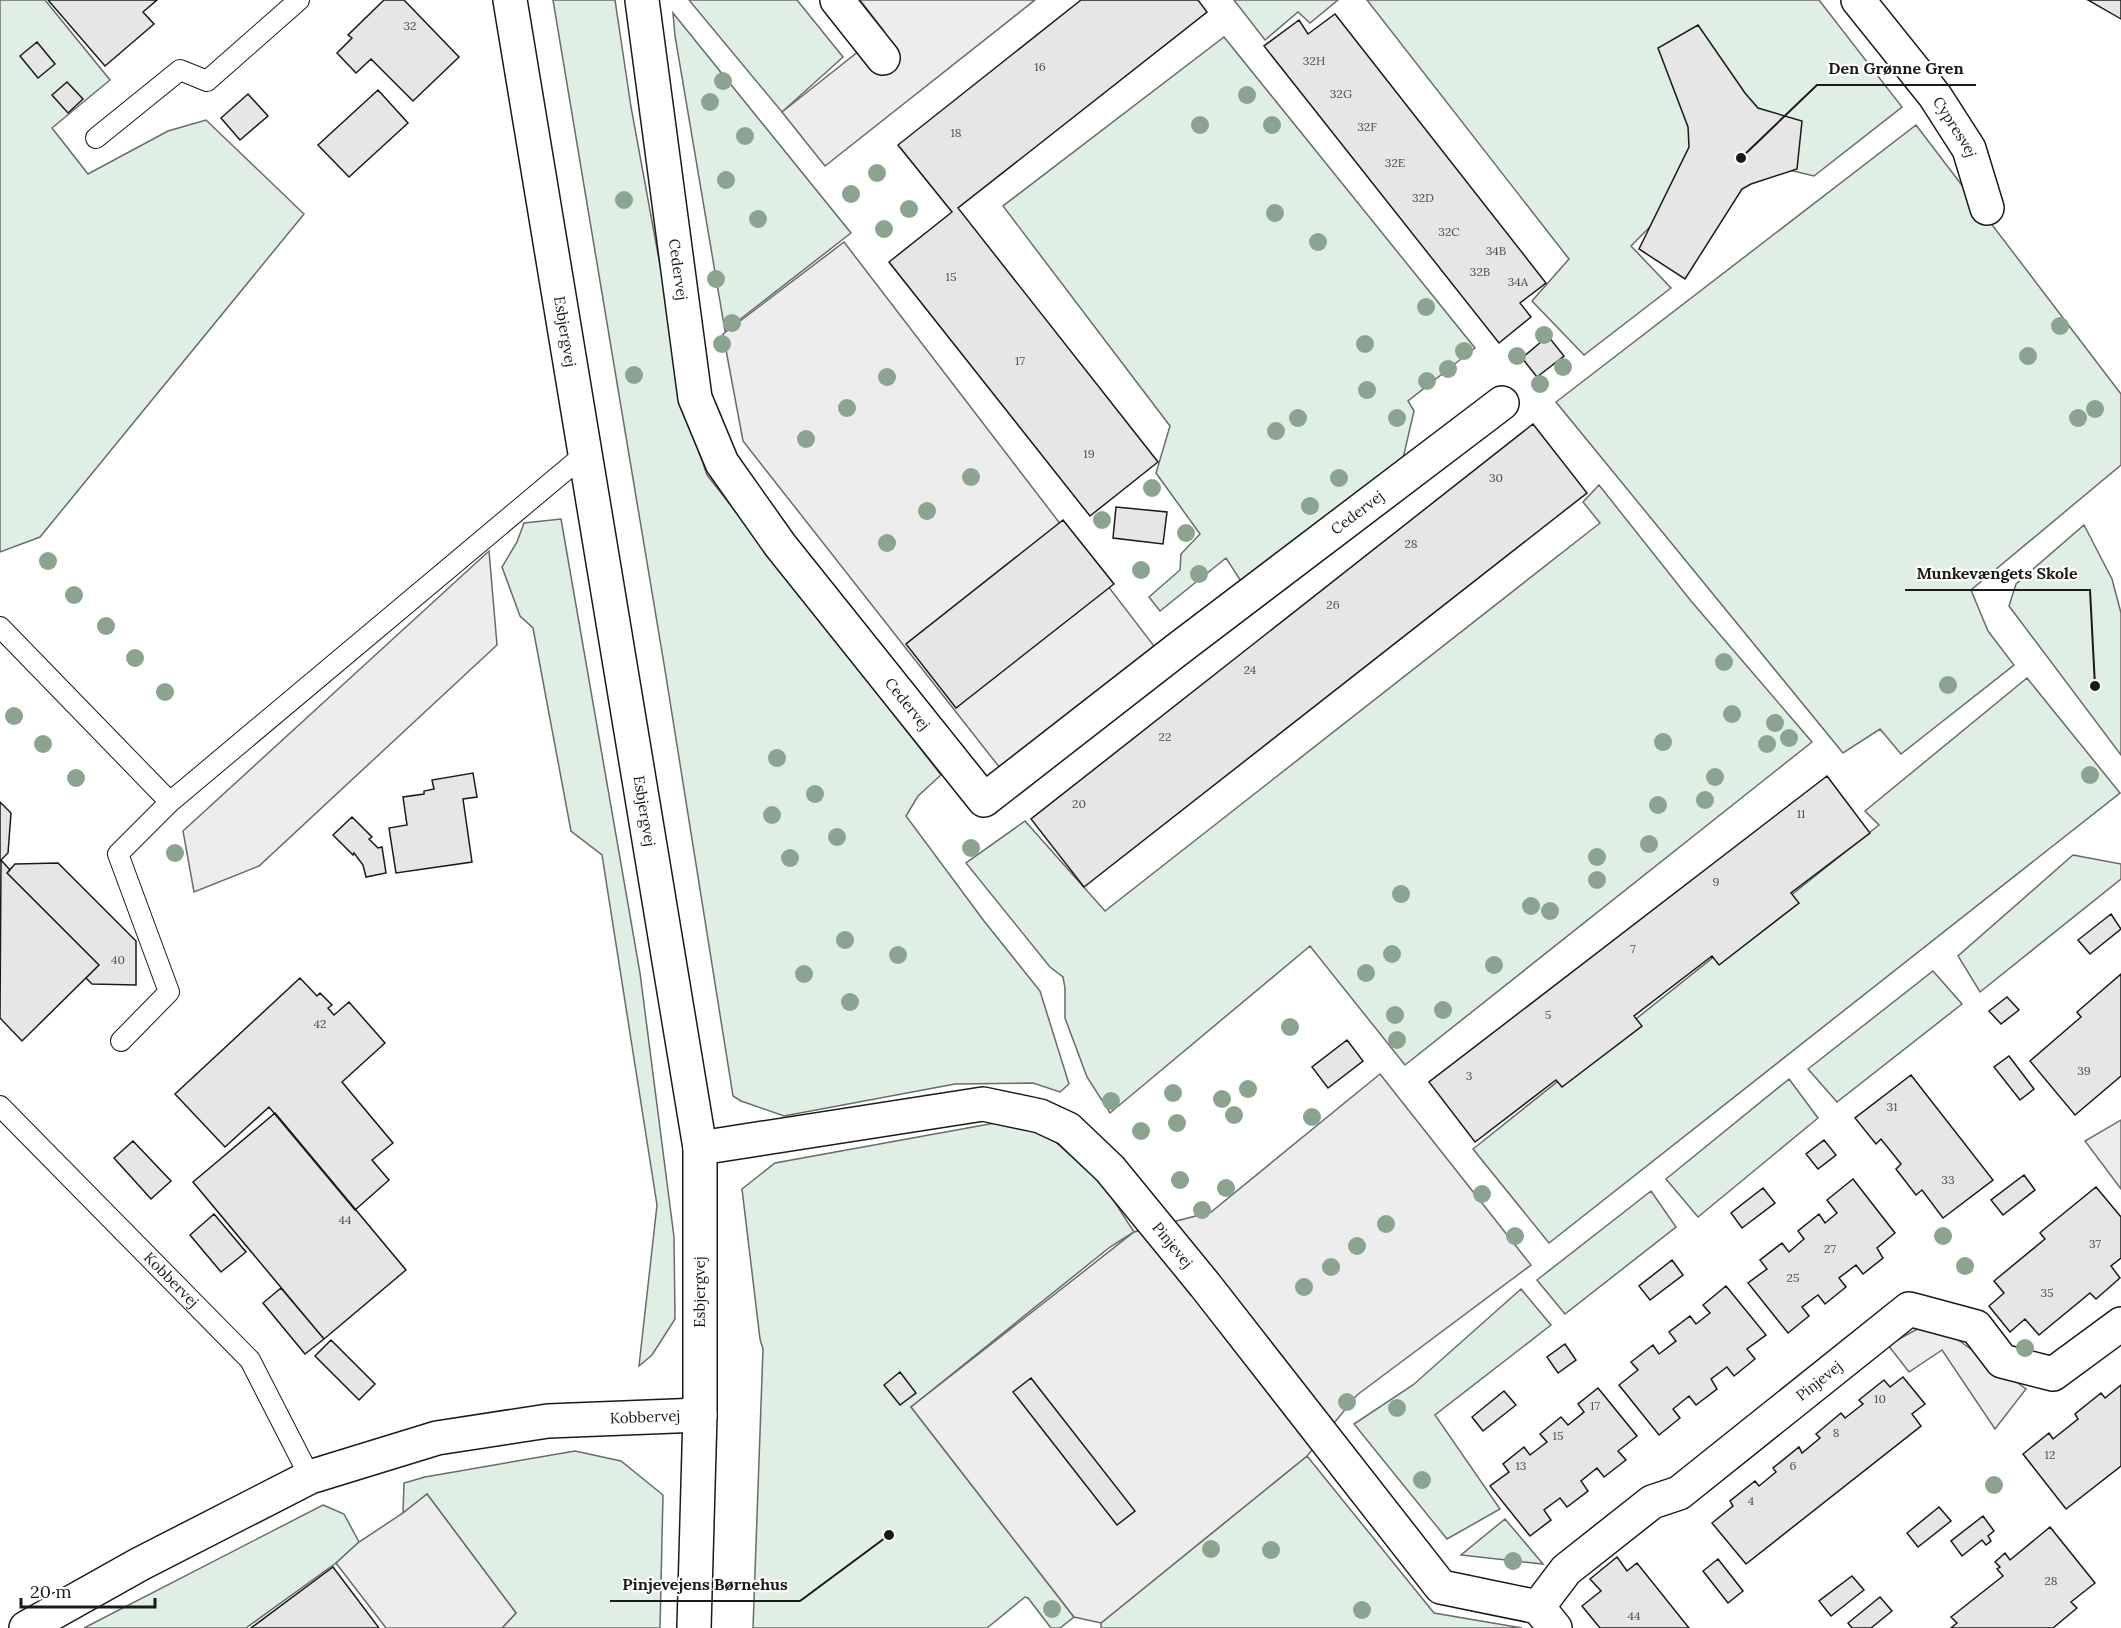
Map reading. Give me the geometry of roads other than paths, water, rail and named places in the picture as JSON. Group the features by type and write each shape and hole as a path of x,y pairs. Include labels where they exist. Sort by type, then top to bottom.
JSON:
{"street":[{"name":"Esbjergvej","path":"510,0 700,1148 700,1415 694,1628"},
{"name":"Cedervej","path":"642,0 695,398 722,463 780,545 984,800 1178,649 1502,403"},
{"path":"837,0 883,58"},
{"name":"Cypresvej","path":"1858,0 1935,96 1969,148 1987,208"},
{"name":"Pinjevej","path":"700,1148 983,1104 1040,1116 1068,1129 1110,1169 1205,1285 1442,1587 1547,1617 1566,1570 1652,1502 1679,1493 1909,1309 1976,1327 2002,1361 2053,1374 2121,1324"},
{"name":"Kobbervej","path":"26,1628 140,1564 310,1477 448,1436 548,1421 700,1415"}],"lane":[{"path":"96,138 180,70 207,81 299,0"},
{"path":"121,1041 169,992 117,854 170,802 585,454"},
{"path":"0,627 170,802"},
{"name":"Kobbervej","path":"0,1106 250,1360 310,1477"}],"place":[{"name":"Den Grønne Gren","path":"1741,158"},
{"name":"Munkevængets Skole","path":"2095,686"},
{"name":"Pinjevejens Børnehus","path":"889,1535"}]}
